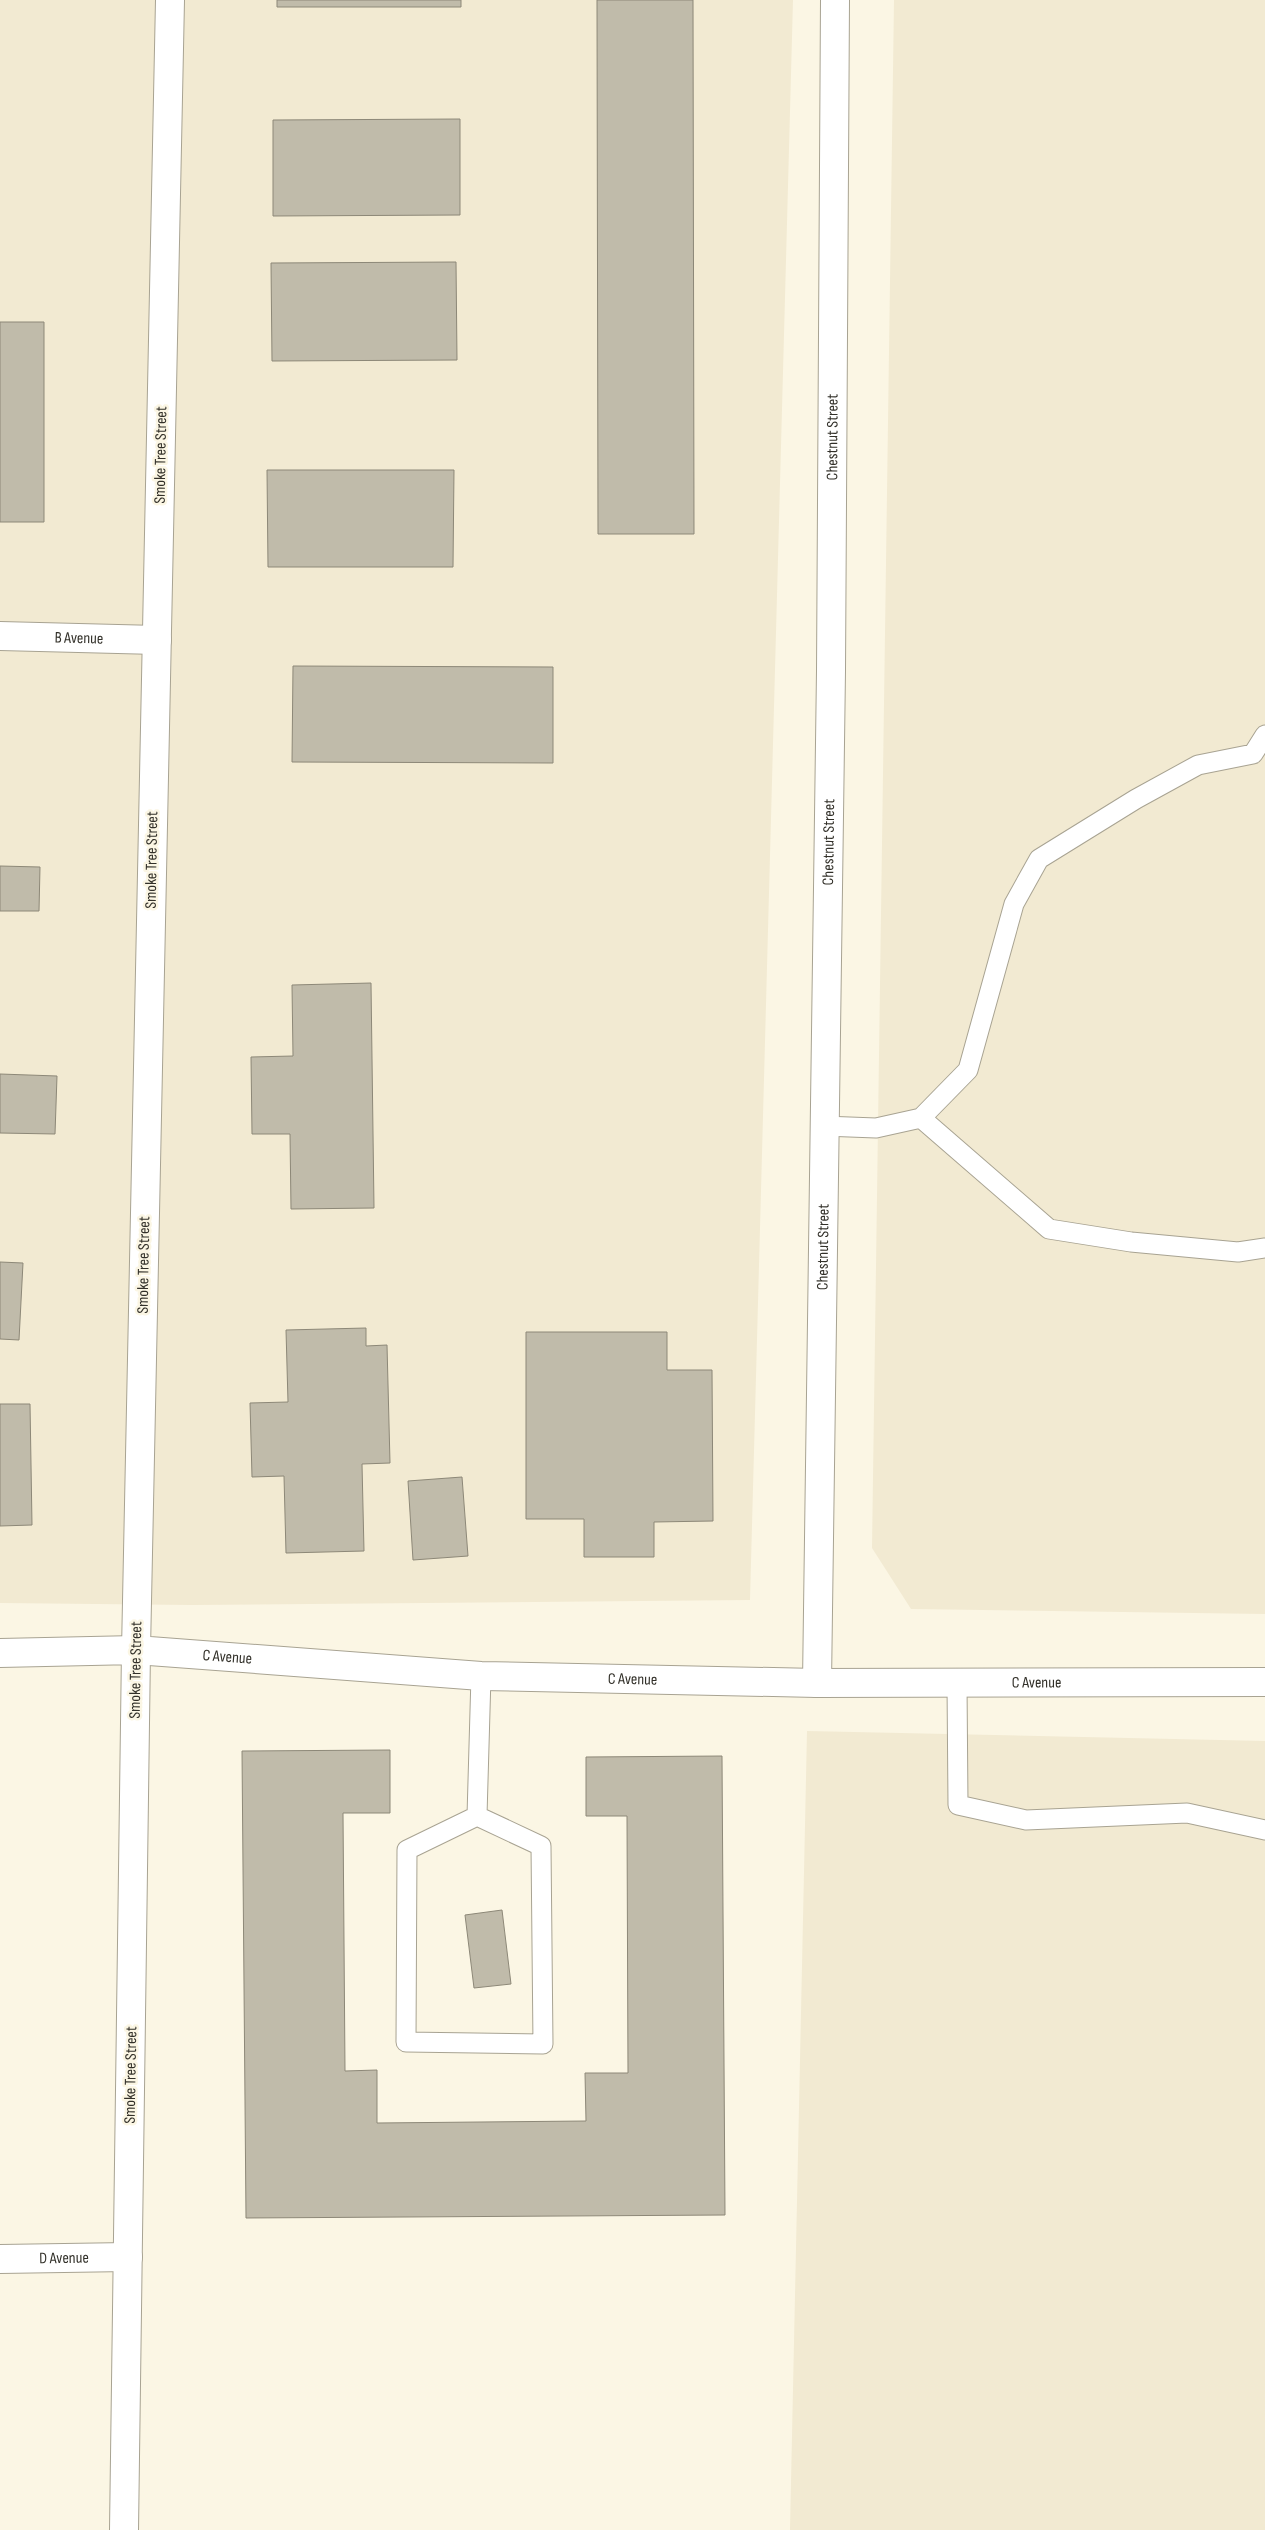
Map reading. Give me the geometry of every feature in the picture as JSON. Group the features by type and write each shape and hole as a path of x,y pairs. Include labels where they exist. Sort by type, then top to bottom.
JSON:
{"street":[{"name":"Smoke Tree Street","path":"124,2530 136,1650 170,0"},
{"name":"Chestnut Street","path":"817,1683 823,1126 831,671 835,0"},
{"name":"B Avenue","path":"0,636 157,640"},
{"name":"C Avenue","path":"0,1653 136,1650 481,1676 817,1683 1265,1682"},
{"name":"D Avenue","path":"0,2259 128,2257"}],"lane":[{"path":"823,1126 876,1128 921,1118 968,1070 1014,904 1040,859 1136,799 1198,765 1253,754 1265,735"},
{"path":"921,1118 1049,1229 1132,1242 1238,1252 1265,1248"},
{"path":"477,1816 481,1676"},
{"path":"957,1683 958,1805 1026,1820 1187,1813 1265,1830"},
{"path":"477,1816 541,1846 543,2044 406,2042 407,1850 477,1816"}],"shaded area":[{"path":"0,0 793,0 750,1600 192,1605 0,1603"},
{"path":"894,0 1265,0 1265,1614 911,1609 872,1548"},
{"path":"807,1731 1265,1741 1265,2530 790,2530"}],"building":[{"path":"277,0 461,0 461,7 277,7"},
{"path":"597,0 693,0 694,534 598,534"},
{"path":"460,119 460,215 273,216 273,120"},
{"path":"456,262 457,360 272,361 271,263"},
{"path":"0,322 44,322 44,522 0,522"},
{"path":"267,470 454,470 453,567 268,567"},
{"path":"293,666 553,667 553,763 292,762"},
{"path":"0,866 40,867 39,911 0,911"},
{"path":"371,983 374,1208 291,1209 290,1134 252,1134 251,1057 293,1056 292,985"},
{"path":"0,1074 57,1076 55,1134 0,1133"},
{"path":"0,1262 23,1263 19,1340 0,1339"},
{"path":"366,1328 366,1346 387,1345 390,1463 362,1464 364,1551 286,1553 284,1476 252,1477 250,1403 288,1402 286,1330"},
{"path":"526,1332 667,1332 667,1370 712,1370 713,1521 654,1522 654,1557 584,1557 584,1519 526,1519"},
{"path":"0,1404 30,1404 32,1525 0,1526"},
{"path":"462,1477 468,1556 413,1560 408,1481"},
{"path":"390,1750 390,1813 343,1813 345,2071 377,2070 377,2123 586,2121 585,2073 628,2073 627,1816 586,1816 586,1757 722,1756 725,2215 246,2218 242,1751"},
{"path":"502,1910 511,1984 474,1988 465,1915"}]}
